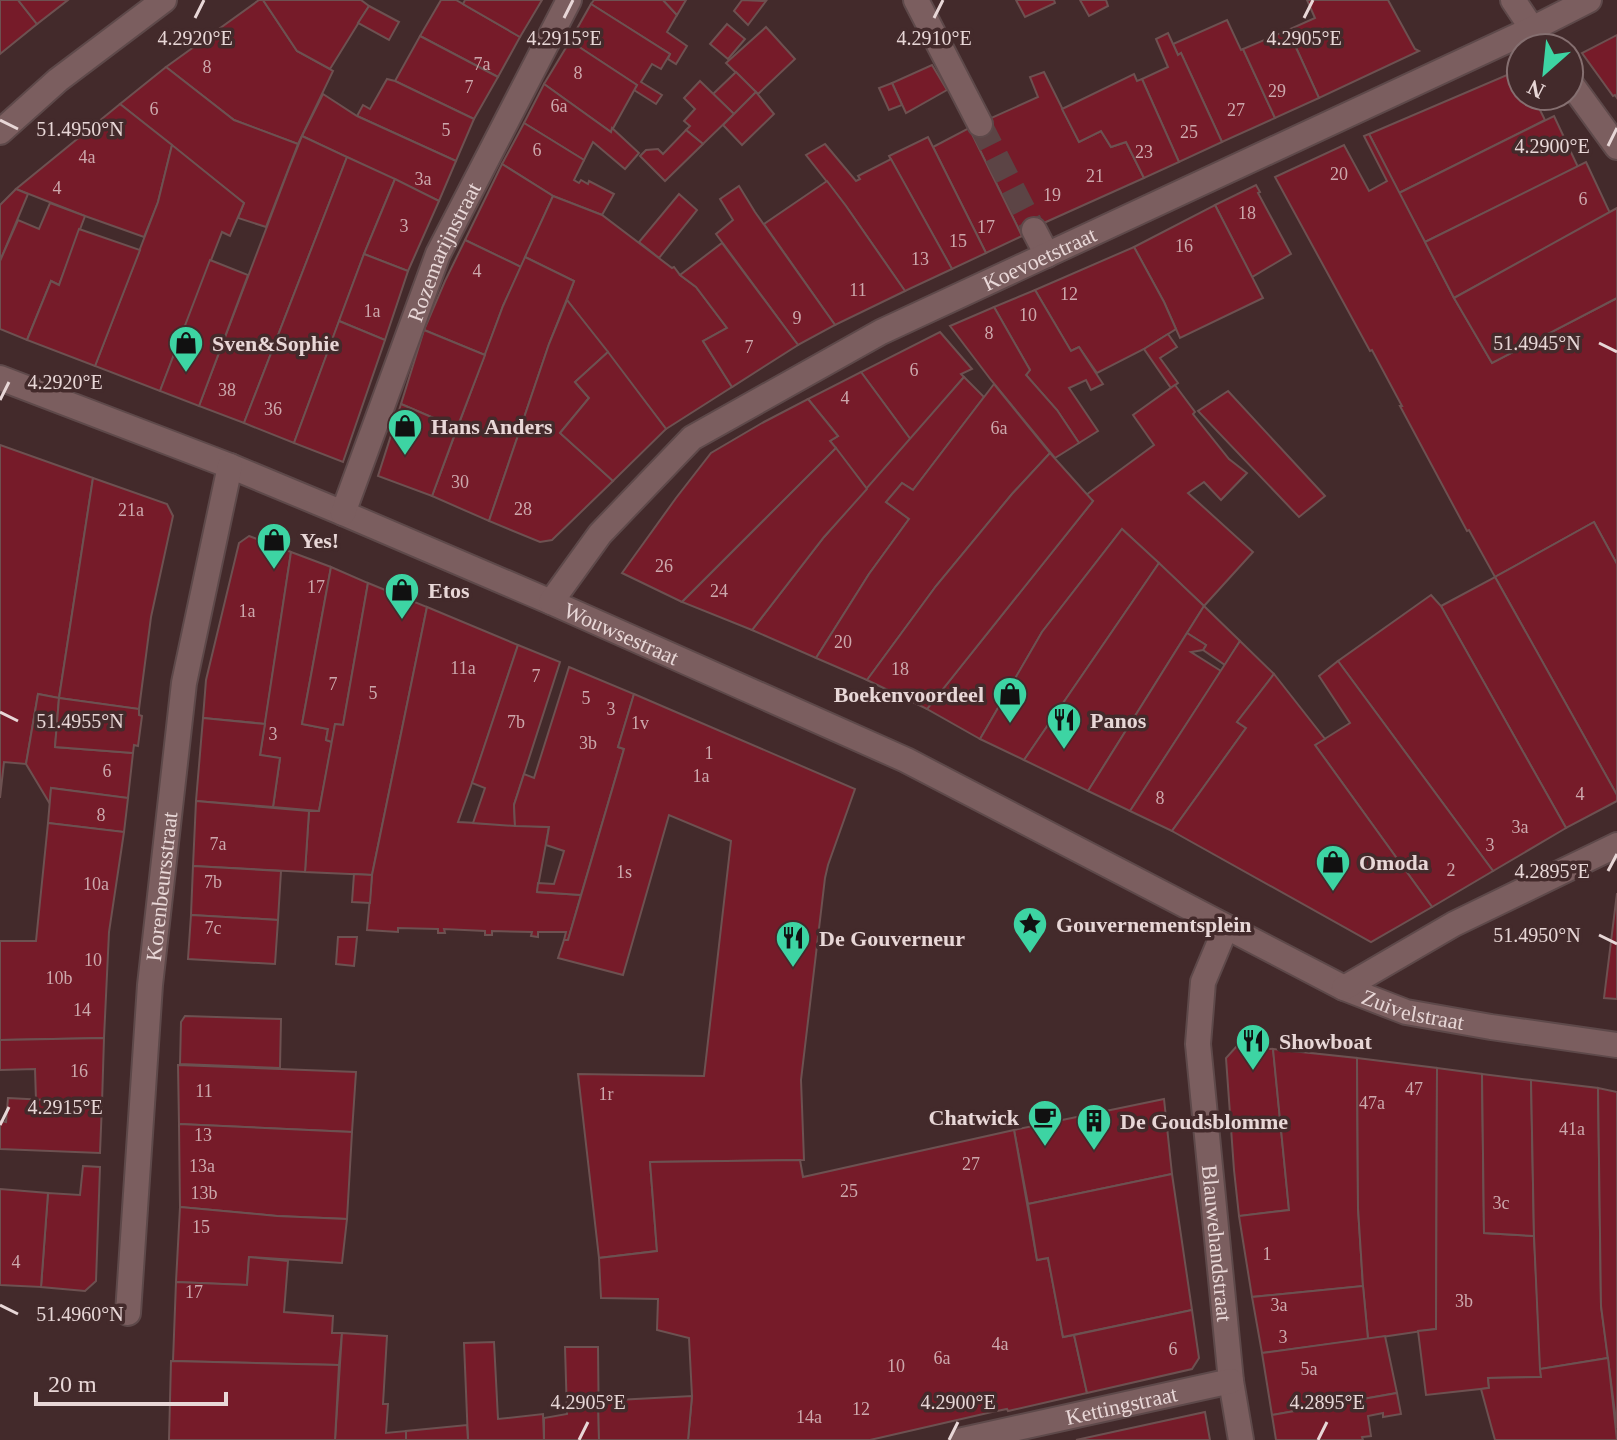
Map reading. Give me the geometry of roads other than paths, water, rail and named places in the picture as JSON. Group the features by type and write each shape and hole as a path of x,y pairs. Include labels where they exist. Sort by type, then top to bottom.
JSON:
{"street":[{"path":"0,132 58,80 164,0"},
{"name":"Rozemarijnstraat","path":"343,513 438,254 569,0"},
{"path":"916,0 980,124"},
{"path":"1513,0 1534,32"},
{"name":"Koevoetstraat","path":"1546,32 1589,0"},
{"name":"Koevoetstraat","path":"551,602 600,534 692,438 881,332 1047,255 1505,53"},
{"path":"1585,103 1617,147"},
{"path":"1034,230 1047,255"},
{"name":"Wouwsestraat","path":"0,378 343,513 906,760 1226,927"},
{"name":"Korenbeursstraat","path":"128,1313 151,970 184,683 230,466"},
{"path":"1344,988 1454,924 1617,845"},
{"name":"Zuivelstraat","path":"1226,927 1344,988 1406,1012 1617,1045"},
{"name":"Blauwehandstraat","path":"1226,927 1203,982 1198,1044 1231,1381 1241,1440"},
{"name":"Kettingstraat","path":"963,1440 1231,1381"}],"tunnel":[{"path":"980,124 1034,230"}],"place":[{"name":"Sven&Sophie","path":"186,374"},
{"name":"Hans Anders","path":"405,457"},
{"name":"Yes!","path":"274,571"},
{"name":"Etos","path":"402,621"},
{"name":"Boekenvoordeel","path":"1010,725"},
{"name":"Panos","path":"1064,751"},
{"name":"Omoda","path":"1333,893"},
{"name":"Gouvernementsplein","path":"1030,955"},
{"name":"De Gouverneur","path":"793,969"},
{"name":"Showboat","path":"1253,1072"},
{"name":"Chatwick","path":"1045,1148"},
{"name":"De Goudsblomme","path":"1094,1152"}]}
